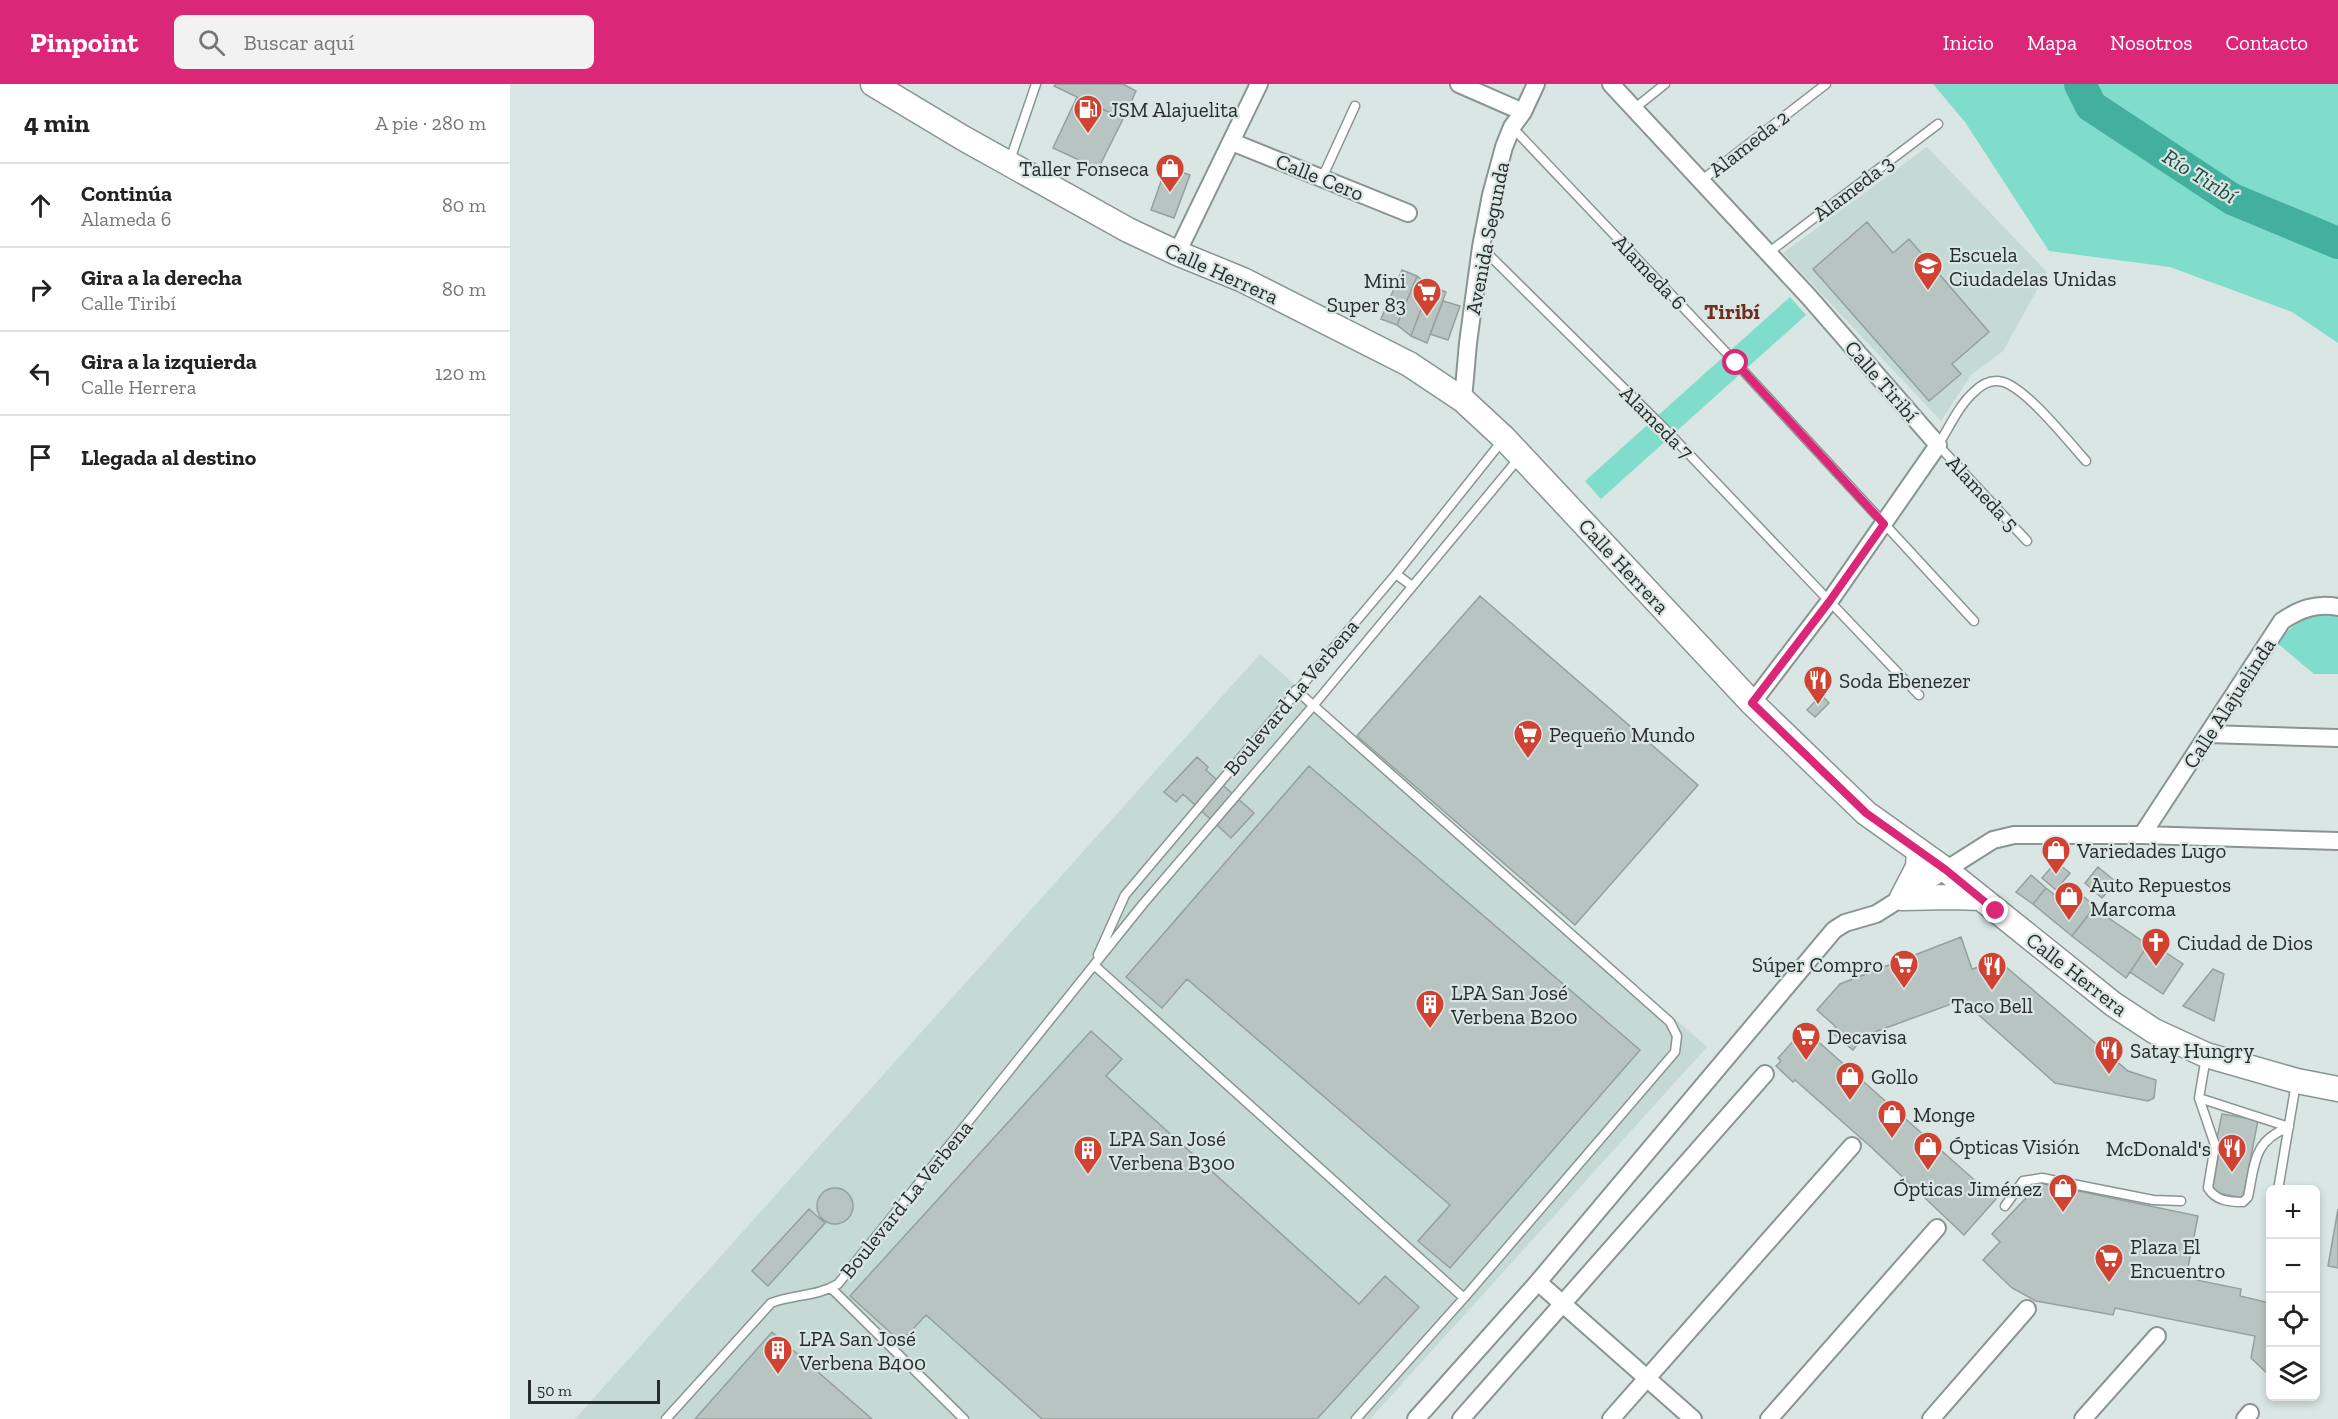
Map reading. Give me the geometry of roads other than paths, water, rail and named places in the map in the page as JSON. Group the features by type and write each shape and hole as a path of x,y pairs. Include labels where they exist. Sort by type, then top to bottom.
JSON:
{"street":[{"name":"Calle Herrera","path":"873,84 1128,230 1243,280 1374,345 1419,370 1463,400 1504,438 1752,703 1866,813 1946,870 2113,1004 2154,1031 2206,1055 2297,1081 2338,1089"},
{"path":"1177,253 1259,84"},
{"path":"1459,84 1523,112"},
{"name":"Avenida Segunda","path":"1463,400 1481,247 1491,195 1512,127 1523,112 1536,84"},
{"name":"Calle Tiribí","path":"1611,84 1702,180 1938,445"},
{"name":"Calle Cero","path":"1232,142 1408,213"},
{"path":"1752,703 1829,602 1938,445"},
{"name":"Calle Alajuelinda","path":"2142,836 2282,621 2300,609 2326,605 2338,607"},
{"path":"2208,734 2338,738"},
{"path":"1416,1419 1538,1282 1834,930 1845,922 1876,914 1993,840 2014,836 2142,836 2338,841"},
{"path":"1902,898 1918,867 1919,851"},
{"path":"1902,898 1981,898"},
{"path":"1461,1419 1765,1074"},
{"path":"1611,1419 1852,1146"},
{"path":"1769,1419 1937,1228"},
{"path":"1538,1282 1693,1419"},
{"path":"1930,1419 2027,1309"},
{"path":"2083,1419 2157,1336"}],"lane":[{"path":"1009,163 1036,84"},
{"path":"1635,108 1665,84"},
{"name":"Alameda 2","path":"1702,180 1826,84"},
{"path":"1322,178 1355,106"},
{"name":"Alameda 3","path":"1768,254 1938,124"},
{"name":"Alameda 6","path":"1512,127 1736,363 1974,621"},
{"name":"Alameda 7","path":"1481,247 1664,428 1919,695"},
{"path":"1938,445 1972,393 1990,382 2001,382 2023,393 2086,461"},
{"name":"Boulevard La Verbena","path":"1094,965 1125,895 1395,574 1504,438"},
{"name":"Alameda 5","path":"1938,445 2027,541"},
{"name":"Boulevard La Verbena","path":"666,1419 771,1303 786,1297 825,1292 838,1284 1094,965 1521,456"},
{"path":"1395,574 1412,586"},
{"path":"1296,690 1670,1022 1677,1036 1675,1052 1464,1298 1356,1419"},
{"path":"1094,965 1464,1298"},
{"path":"2206,1055 2199,1098 2215,1145 2208,1188 2212,1195 2219,1199 2243,1202 2248,1197 2257,1154 2273,1133 2289,1127"},
{"path":"2279,1185 2297,1081"},
{"path":"2199,1098 2289,1127"},
{"path":"2006,1206 2023,1182 2042,1178 2153,1200 2181,1201"},
{"path":"831,1288 964,1419"}],"waterway":[{"name":"Río Tiribí","path":"2080,84 2091,106 2232,199 2338,243"}],"place":[{"name":"JSM Alajuelita","path":"1088,134"},
{"name":"Taller Fonseca","path":"1170,194"},
{"name":"Escuela Ciudadelas Unidas","path":"1928,292"},
{"name":"Mini Super 83","path":"1427,318"},
{"name":"Soda Ebenezer","path":"1818,706"},
{"name":"Pequeño Mundo","path":"1528,760"},
{"name":"Variedades Lugo","path":"2056,876"},
{"name":"Auto Repuestos Marcoma","path":"2069,922"},
{"name":"Ciudad de Dios","path":"2156,968"},
{"name":"Súper Compro","path":"1904,990"},
{"name":"Taco Bell","path":"1992,992"},
{"name":"LPA San José Verbena B200","path":"1430,1030"},
{"name":"Decavisa","path":"1806,1062"},
{"name":"Satay Hungry","path":"2109,1076"},
{"name":"Gollo","path":"1850,1102"},
{"name":"Monge","path":"1892,1140"},
{"name":"Ópticas Visión","path":"1928,1172"},
{"name":"McDonald's","path":"2232,1174"},
{"name":"LPA San José Verbena B300","path":"1088,1176"},
{"name":"Ópticas Jiménez","path":"2063,1214"},
{"name":"Plaza El Encuentro","path":"2109,1284"},
{"name":"LPA San José Verbena B400","path":"778,1376"}],"district":[{"name":"Tiribí","path":"1732,311"}]}
